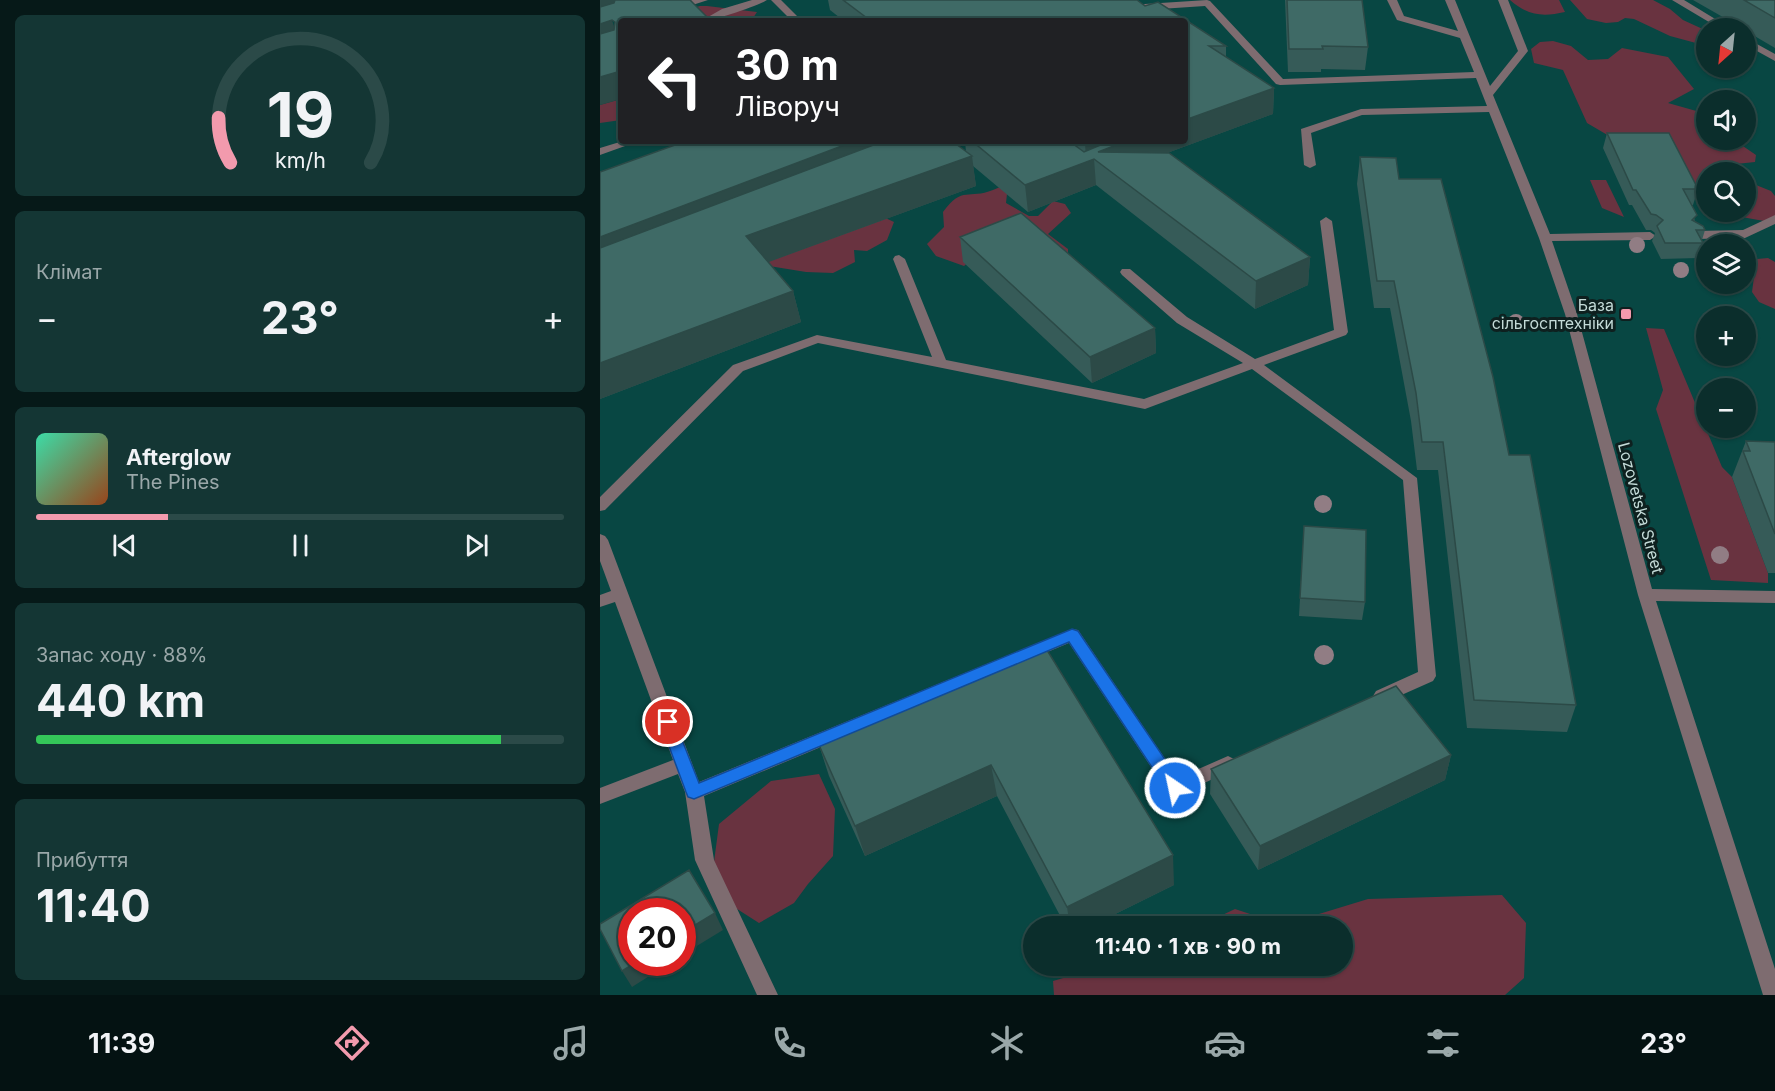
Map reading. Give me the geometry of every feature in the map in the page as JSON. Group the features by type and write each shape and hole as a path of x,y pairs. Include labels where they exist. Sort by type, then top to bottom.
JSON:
{"street":[{"path":"660,12 703,0"},
{"path":"711,18 724,11 762,0"},
{"path":"776,0 794,18"},
{"path":"1392,0 1400,18 1464,36"},
{"name":"Lozovetska Street","path":"1449,0 1545,238 1571,314 1646,596 1773,995"},
{"path":"1310,165 1305,131 1361,112 1491,102 1524,51 1503,0"},
{"path":"1677,0 1708,18"},
{"path":"1129,8 1209,2 1280,82 1479,75"},
{"path":"1756,47 1775,58"},
{"path":"600,152 624,144"},
{"path":"1695,235 1746,234 1775,219"},
{"path":"600,506 738,368 817,339 1145,404 1341,332 1326,221"},
{"path":"1545,238 1650,236"},
{"path":"899,259 941,364"},
{"path":"1126,272 1182,320 1254,364 1410,478 1427,676 1364,704"},
{"path":"600,540 694,792 705,860 768,995"},
{"path":"600,601 620,594"},
{"path":"1646,596 1775,597"},
{"path":"694,792 1072,635 1175,788 1248,755"},
{"path":"600,796 683,764"}],"shaded area":[{"path":"600,0 1775,0 1775,995 600,995"},
{"path":"1510,0 1559,0 1565,12 1536,14"},
{"path":"1570,0 1653,0 1696,26 1696,43 1670,36 1634,19 1625,18 1618,22 1606,23 1587,19"},
{"path":"700,6 757,12 753,18 658,18"},
{"path":"1553,41 1571,46 1588,60 1608,59 1622,48 1668,57 1694,89 1668,103 1696,111 1696,150 1749,150 1756,155 1755,162 1696,162 1696,193 1684,180 1587,123 1563,70 1534,63 1531,49 1540,42"},
{"path":"618,100 618,120 600,123 600,105"},
{"path":"1015,178 1007,194 1006,203 1029,216 1038,216 1053,201 1065,204 1071,213 1048,234 1068,249 1068,260 979,253 964,266 936,256 927,244 944,227 943,212 950,204 961,196 993,190"},
{"path":"1590,180 1606,180 1624,217 1602,208"},
{"path":"1756,185 1771,191 1775,196 1775,223 1756,220"},
{"path":"877,214 894,222 887,240 867,251 854,250 855,262 833,273 806,272 769,266 766,254"},
{"path":"1768,258 1775,262 1775,309 1759,302 1753,294 1756,294 1756,259"},
{"path":"1646,328 1664,329 1696,405 1696,438 1710,438 1722,467 1732,477 1768,573 1768,583 1711,580 1656,409 1663,390"},
{"path":"819,774 835,809 833,856 794,903 759,923 723,900 714,862 719,824 771,781"},
{"path":"1502,895 1526,923 1524,978 1505,995 1054,995 1053,981 1070,976 1353,976 1353,916 1312,916 1368,899"},
{"path":"1235,909 1256,916 1220,916"}],"building":[{"path":"615,0 690,0 708,18 618,18 618,72 600,77 600,34 614,30 615,22 612,20 600,24 600,7 614,3"},
{"path":"843,0 1137,0 1145,6 1158,2 1183,18 887,17 867,18"},
{"path":"1287,0 1362,0 1368,47 1322,46 1323,49 1289,49"},
{"path":"1744,0 1775,0 1775,18"},
{"path":"1188,21 1226,46 1209,46 1274,88 1188,119"},
{"path":"1607,133 1669,133 1696,185 1696,189 1683,189 1696,213 1692,220 1703,226 1705,230 1696,230 1698,234 1696,234 1696,243 1665,243 1657,226 1663,220 1651,214 1636,190 1633,190"},
{"path":"678,144 847,144 600,237 600,172"},
{"path":"876,144 956,144 972,156 746,236 793,291 600,363 600,248"},
{"path":"976,144 1073,144 1084,152 1103,144 1119,144 1098,152 1169,153 1310,257 1256,281 1094,159 1025,185"},
{"path":"1360,157 1396,158 1399,179 1441,179 1493,377 1509,455 1530,455 1576,705 1474,700 1443,442 1422,442 1416,393 1394,281 1377,281"},
{"path":"1021,213 1155,328 1090,357 960,237"},
{"path":"1746,441 1775,442 1775,534 1743,451 1750,451"},
{"path":"1304,526 1366,530 1365,602 1300,598"},
{"path":"1047,650 1173,855 1067,907 991,765 855,826 819,745"},
{"path":"1396,686 1451,755 1260,846 1211,769"},
{"path":"689,870 715,913 696,925 696,898 643,898"},
{"path":"618,913 618,963 600,929 600,924"}],"place":[{"name":"База сільгосптехніки","path":"1626,314"}],"route":[{"path":"668,722 694,792 1072,635 1175,788"}]}
